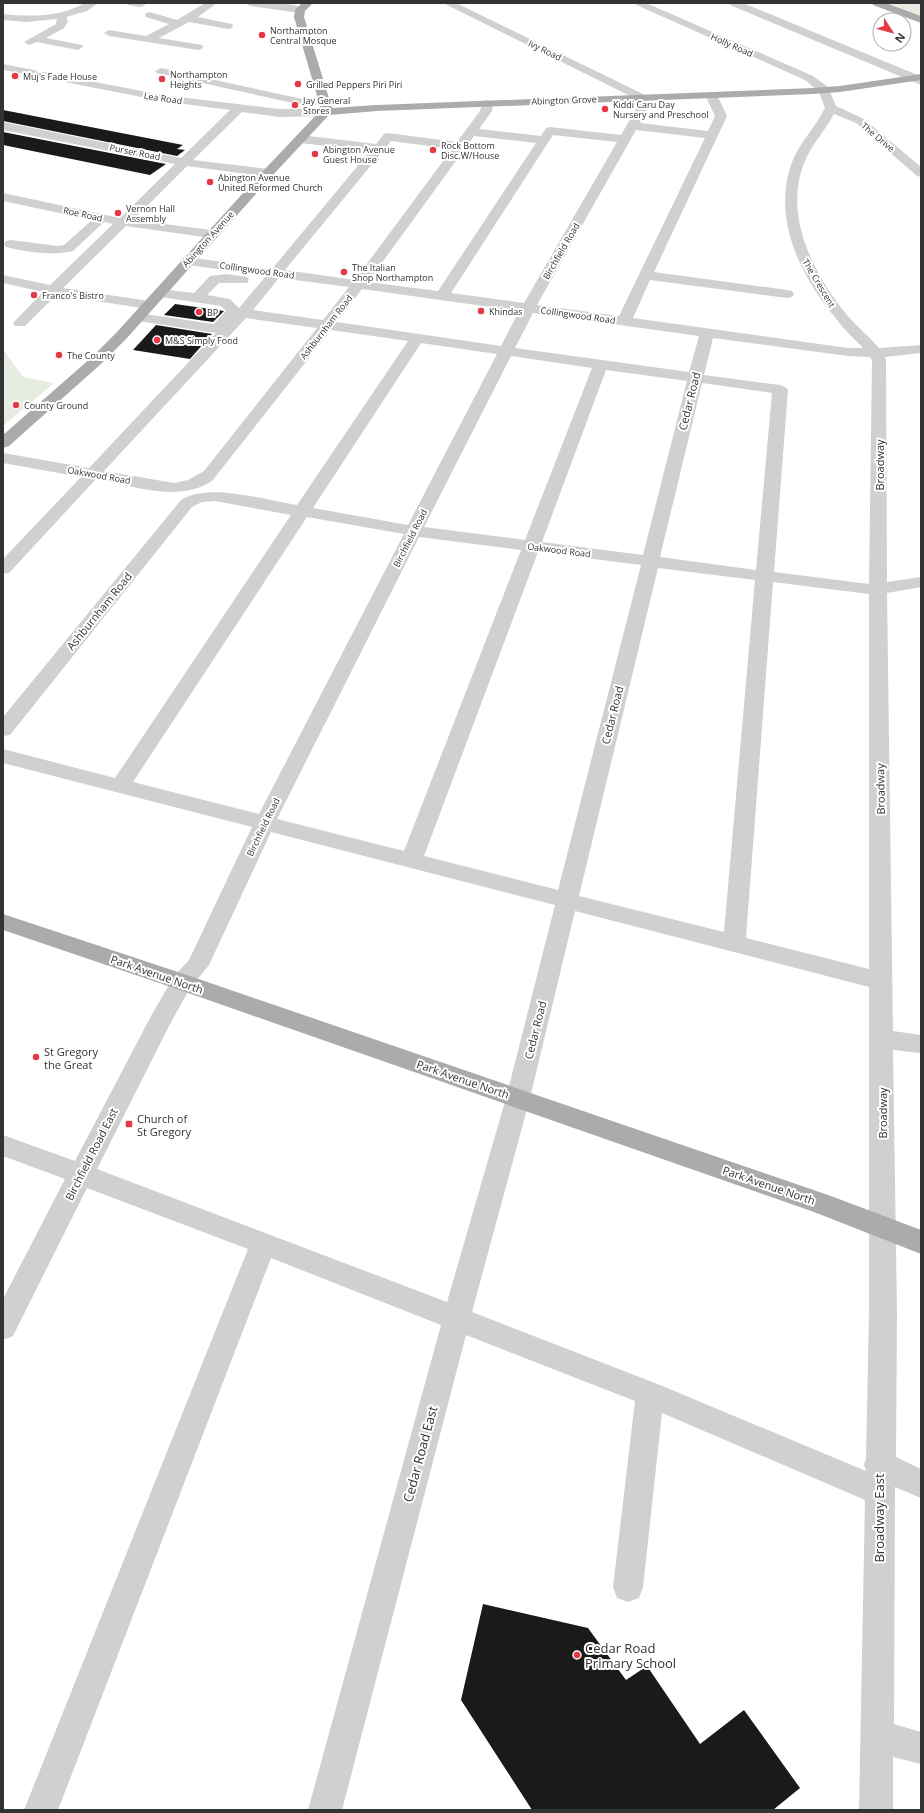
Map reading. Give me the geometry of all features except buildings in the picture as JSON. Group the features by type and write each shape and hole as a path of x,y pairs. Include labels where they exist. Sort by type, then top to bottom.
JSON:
{"main road":[{"path":"876,3 921,20"},
{"path":"304,6 299,17 326,109"},
{"name":"Abington Grove","path":"326,109 825,90 919,79"},
{"name":"Abington Avenue","path":"3,443 97,360 160,293 211,234 326,109"},
{"name":"Park Avenue North","path":"3,922 518,1098 882,1226 921,1242"}],"street":[{"path":"3,18 28,19 60,16 79,10 93,3"},
{"path":"148,40 212,3"},
{"path":"250,3 304,6"},
{"name":"Ivy Road","path":"448,3 641,97"},
{"name":"Holly Road","path":"637,3 809,78 819,83 825,90"},
{"path":"734,3 919,79"},
{"path":"163,7 147,18 228,26"},
{"path":"60,16 63,24 33,40 78,47"},
{"path":"218,32 238,20"},
{"path":"109,33 198,47"},
{"name":"Lea Road","path":"3,67 146,96 291,113 326,109"},
{"path":"161,71 326,109"},
{"path":"825,90 831,108"},
{"path":"624,321 721,116 711,94"},
{"name":"Birchfield Road","path":"182,982 198,965 264,824 528,308 643,107 641,97"},
{"name":"Ashburnham Road","path":"3,730 182,507 190,500 196,490 359,284 486,112 487,103"},
{"path":"20,323 239,108"},
{"name":"The Drive","path":"831,108 860,121 921,173"},
{"name":"The Crescent","path":"831,108 807,145 797,165 792,184 792,224 796,240 807,266 823,293 844,321 875,353"},
{"name":"Purser Road","path":"3,126 184,162 268,173"},
{"path":"632,126 712,135"},
{"path":"442,296 550,131 624,139"},
{"path":"471,132 544,140"},
{"path":"3,569 243,313 388,137 460,146"},
{"path":"300,139 379,148"},
{"name":"Roe Road","path":"3,197 122,222 211,234"},
{"path":"12,244 58,250 68,248 101,218"},
{"name":"Collingwood Road","path":"188,261 848,352 875,353 914,350"},
{"path":"646,275 787,294"},
{"path":"197,298 215,279 227,278 243,281 225,302"},
{"path":"3,279 53,291 149,305"},
{"path":"138,317 217,329 234,311 225,302 160,293"},
{"path":"243,313 780,390 734,944"},
{"name":"Cedar Road","path":"518,1098 694,378 707,332"},
{"path":"120,786 417,338"},
{"path":"914,350 921,366"},
{"name":"Broadway","path":"875,353 879,360 878,589 882,981 882,1226"},
{"path":"411,862 600,364"},
{"name":"Oakwood Road","path":"3,458 174,488 196,490 221,497 413,531 650,562 878,589 921,582"},
{"path":"3,756 411,862 882,981"},
{"name":"Birchfield Road East","path":"3,1327 80,1175 182,982"},
{"path":"882,1039 921,1044"},
{"name":"Cedar Road East","path":"325,1810 456,1319 518,1098"},
{"path":"3,1145 264,1243 650,1394 880,1478 921,1484"},
{"name":"Broadway East","path":"876,1810 882,1226"},
{"path":"41,1810 264,1243"},
{"path":"628,1587 650,1394"},
{"path":"877,1736 921,1748"}],"shaded area":[{"path":"888,3 921,3 921,16"},
{"name":"County Ground","path":"3,349 23,377 54,383 3,426"}],"place":[{"name":"Northampton Central Mosque","path":"262,35"},
{"name":"Muj's Fade House","path":"15,76"},
{"name":"Northampton Heights","path":"162,79"},
{"name":"Grilled Peppers Piri Piri","path":"298,84"},
{"name":"Jay General Stores","path":"295,105"},
{"name":"Kiddi Caru Day Nursery and Preschool","path":"605,109"},
{"name":"Rock Bottom Disc.W/House","path":"433,150"},
{"name":"Abington Avenue Guest House","path":"315,154"},
{"name":"Abington Avenue United Reformed Church","path":"210,182"},
{"name":"Vernon Hall Assembly","path":"118,213"},
{"name":"The Italian Shop Northampton","path":"344,272"},
{"name":"Franco's Bistro","path":"34,295"},
{"name":"Khindas","path":"481,311"},
{"name":"BP","path":"199,312"},
{"name":"M&S Simply Food","path":"157,340"},
{"name":"The County","path":"59,355"},
{"name":"County Ground","path":"16,405"},
{"name":"St Gregory the Great","path":"36,1057"},
{"name":"Church of St Gregory","path":"129,1124"},
{"name":"Cedar Road Primary School","path":"577,1655"}]}
